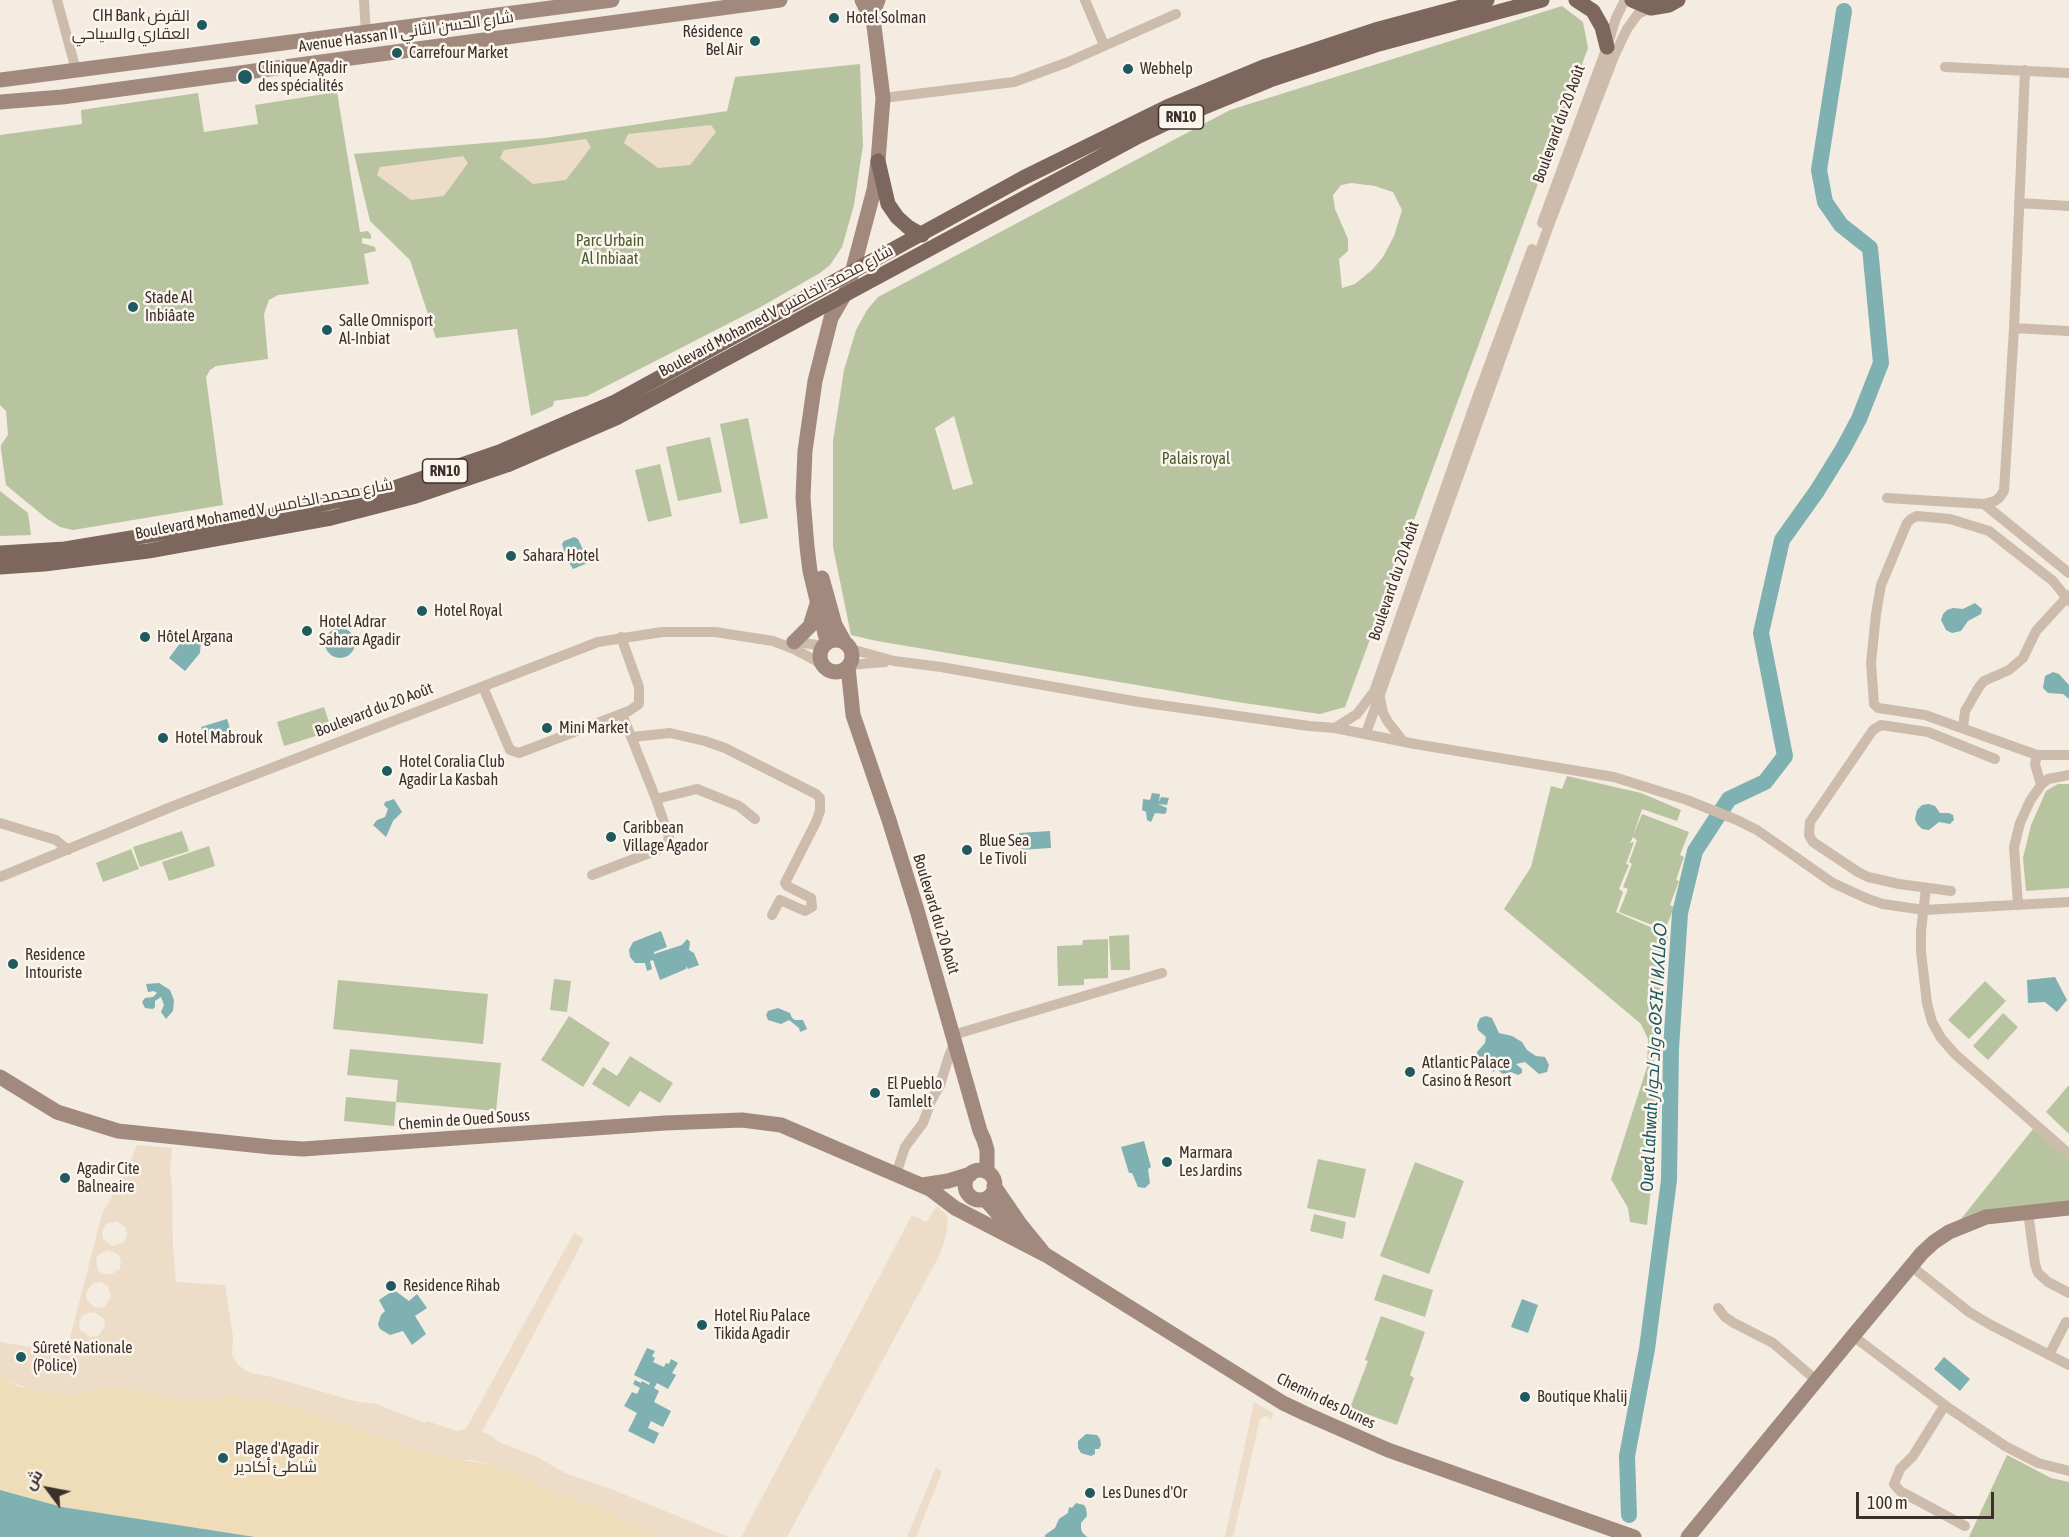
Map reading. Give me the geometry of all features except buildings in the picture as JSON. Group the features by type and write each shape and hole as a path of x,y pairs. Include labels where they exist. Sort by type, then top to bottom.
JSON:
{"main road":[{"name":"Boulevard Mohamed V شارع محمد الخامس","path":"0,553 65,549 282,513 403,485 502,451 613,404 1023,178 1158,111 1268,73 1375,30 1487,0"},
{"name":"Boulevard Mohamed V شارع محمد الخامس","path":"0,567 72,561 180,546 331,518 416,496 507,465 618,417 1139,136 1268,73 1542,0"},
{"path":"1576,0 1593,11 1602,27 1607,46"},
{"path":"1632,0 1651,8 1670,5 1678,0"},
{"path":"878,161 888,204 897,217 922,235"}],"street":[{"path":"57,0 76,70"},
{"path":"364,0 366,33"},
{"name":"Avenue Hassan II شارع الحسن الثاني","path":"0,80 612,0"},
{"name":"Avenue Hassan II شارع الحسن الثاني","path":"0,102 62,97 780,0"},
{"path":"862,0 874,26"},
{"path":"849,656 838,672 824,666 820,655 825,644 810,571 805,523 805,451 811,404 821,357 831,318 856,271 878,161 883,98 874,26 874,10 878,0"},
{"path":"1085,0 1104,45"},
{"name":"Boulevard du 20 Août","path":"1363,733 1474,406 1616,18 1625,0"},
{"name":"Boulevard du 20 Août","path":"1376,695 1548,228 1611,64 1631,23 1638,14 1651,8"},
{"path":"883,98 928,94 1014,81 1068,62 1176,14"},
{"path":"1945,67 2069,73"},
{"path":"1887,498 1984,504 1995,501 2004,491 2014,328 2025,70"},
{"path":"2019,203 2069,206"},
{"name":"Boulevard du 20 Août","path":"845,294 844,307 818,409 811,480 814,528 822,580 835,625 849,656 852,709"},
{"path":"2014,328 2069,331"},
{"path":"1984,504 2069,573"},
{"path":"1963,728 1965,711 1979,687 1984,681 2009,670 2023,658 2036,631 2068,598 2053,581 1985,529 1950,519 1917,516 1909,521 1886,572 1878,599 1871,663 1874,704 1878,708 1925,714 1963,728 2037,755 2069,755"},
{"path":"794,642 810,626 817,604"},
{"name":"Boulevard du 20 Août","path":"0,877 176,805 598,642 662,632 715,632 773,641 825,644"},
{"path":"483,687 507,745 513,753 519,753 622,714 639,704 639,687 621,637"},
{"path":"825,644 837,640 849,656 952,669 1139,702 1335,728 1643,784 1737,820 1757,830 1845,890 1883,904 1924,910 2069,902"},
{"name":"Boulevard du 20 Août","path":"773,641 794,649 824,666 838,684 852,709 917,910 987,1150 977,1173"},
{"path":"1335,728 1357,714 1376,695 1388,722 1403,741"},
{"path":"592,875 660,849 667,844 669,837 622,714"},
{"path":"1951,891 1868,877 1813,842 1809,835 1810,822 1873,730 1881,725 1928,732 1995,759"},
{"path":"632,736 670,734 705,741 725,748 820,798 820,811 816,822 785,883 812,898 812,907 805,911 780,900 772,915"},
{"path":"2037,755 2035,764 2041,785"},
{"path":"2018,905 2014,847 2020,823 2030,801 2041,785 2048,779 2069,775"},
{"path":"656,799 697,789 739,806 755,819"},
{"path":"0,823 56,840 68,850"},
{"path":"1926,888 1921,952 1929,1014 1941,1038 1955,1054 2069,1154"},
{"path":"896,1174 905,1147 923,1123 940,1085 954,1039 1162,973"},
{"name":"Chemin de Oued Souss","path":"0,1077 46,1106 70,1117 118,1131 303,1149 664,1123 771,1122 926,1187 968,1215"},
{"path":"977,1173 965,1185 970,1196 977,1200 990,1193"},
{"path":"926,1187 977,1173 993,1178 990,1193"},
{"name":"Chemin de Oued Souss","path":"926,1187 950,1188 970,1196"},
{"path":"990,1193 1046,1255"},
{"name":"Chemin des Dunes","path":"990,1193 1027,1246"},
{"path":"1688,1537 1911,1266 1934,1242 1949,1232 1986,1217 2069,1208"},
{"path":"2028,1212 2038,1273 2048,1282 2069,1293"},
{"name":"Chemin des Dunes","path":"968,1215 1046,1255 1283,1403 1388,1450 1634,1537"},
{"path":"1911,1266 1969,1312 2069,1365"},
{"path":"1718,1308 1734,1323 1773,1343 1816,1380"},
{"path":"2049,1355 2066,1322"},
{"path":"1853,1336 1945,1405 2005,1446 2038,1462 2069,1471"},
{"path":"1945,1405 1913,1456 1900,1469 1894,1484 1897,1489 1965,1526"}],"green space":[{"name":"Palais royal","path":"1562,6 1583,22 1588,48 1345,707 1320,714 1237,702 851,635 833,547 833,441 844,370 856,330 867,310 878,297 1230,110","holes":["1352,183 1375,186 1393,192 1402,210 1394,236 1383,257 1355,284 1342,288 1339,259 1348,251 1348,239 1335,209 1333,195 1341,185","954,416 973,484 953,490 935,428"]},
{"name":"Parc Urbain Al Inbiaat","path":"860,64 863,145 854,205 842,247 830,265 757,309 587,396 554,401 553,406 531,416 517,329 436,338 410,260 370,221 354,154 545,138 727,111 735,77"},
{"name":"Stade Al Inbiâate","path":"337,92 360,232 368,231 371,235 371,239 362,238 362,243 375,247 376,251 364,254 369,284 278,295 269,300 264,314 268,359 216,366 210,370 206,377 223,505 73,530 60,527 46,518 6,485 1,449 8,435 6,411 0,405 0,135 82,124 81,110 198,93 204,132 258,124 255,105"},
{"path":"748,418 768,518 740,524 720,424"},
{"path":"710,437 722,492 678,501 666,447"},
{"path":"660,464 672,516 648,522 635,470"},
{"path":"0,491 28,513 31,535 0,536"},
{"path":"324,707 332,731 284,746 277,722"},
{"path":"1567,776 1641,793 1681,810 1677,821 1642,809 1633,836 1642,814 1689,832 1680,855 1684,857 1676,880 1679,881 1670,905 1674,907 1665,930 1619,912 1628,889 1623,887 1632,864 1629,862 1637,840 1633,837 1630,843 1634,842 1626,864 1629,865 1619,889 1623,892 1616,912 1668,935 1652,1085 1660,1109 1647,1225 1630,1222 1628,1208 1611,1179 1647,1067 1648,1039 1641,1024 1504,909 1531,867 1551,786 1562,789"},
{"path":"2058,784 2069,784 2069,888 2026,891 2023,858 2031,825 2046,791"},
{"path":"182,831 189,851 140,867 133,847"},
{"path":"209,846 215,866 169,881 162,862"},
{"path":"131,849 139,869 103,882 96,863"},
{"path":"1129,935 1130,970 1111,970 1109,936"},
{"path":"1108,939 1108,978 1084,979 1084,985 1058,986 1057,946 1082,945 1083,940"},
{"path":"554,979 571,981 567,1012 550,1010"},
{"path":"338,980 488,994 483,1044 333,1029"},
{"path":"1985,981 2006,1001 1969,1039 1948,1020"},
{"path":"2003,1013 2018,1027 1988,1060 1973,1046"},
{"path":"569,1016 610,1043 583,1087 541,1060"},
{"path":"350,1049 501,1063 496,1111 396,1102 398,1080 347,1075"},
{"path":"630,1056 673,1083 660,1103 640,1091 629,1107 592,1084 603,1067 617,1076"},
{"path":"2069,1085 2069,1134 2046,1112"},
{"path":"346,1097 396,1102 394,1126 344,1121"},
{"path":"2033,1129 2069,1159 2069,1203 2015,1208 1961,1219"},
{"path":"1318,1159 1366,1169 1355,1218 1307,1208"},
{"path":"1415,1162 1464,1181 1429,1274 1380,1256"},
{"path":"1314,1214 1346,1222 1343,1239 1310,1231"},
{"path":"1383,1274 1433,1290 1425,1317 1374,1300"},
{"path":"1381,1316 1425,1332 1410,1375 1414,1378 1397,1425 1350,1408 1368,1361 1365,1360"},
{"path":"2007,1455 2051,1478 2069,1482 2069,1537 1969,1537"}],"sand":[{"name":"Plage d'Agadir شاطئ أكادير","path":"0,1376 17,1386 59,1394 78,1395 103,1387 116,1386 199,1402 228,1395 271,1401 310,1412 437,1456 494,1465 556,1494 598,1506 620,1519 663,1537 255,1537 62,1507 0,1490"}],"shaded area":[{"path":"711,125 716,132 690,165 658,168 624,143 628,134"},
{"path":"586,139 591,147 566,180 533,184 500,158 504,150"},
{"path":"463,156 468,163 444,196 411,200 377,175 380,167"},
{"path":"137,1145 172,1148 170,1173 176,1282 225,1285 233,1336 232,1355 238,1365 250,1373 354,1401 376,1404 425,1423 427,1421 457,1431 466,1429 574,1233 584,1239 482,1432 499,1442 539,1458 565,1473 611,1489 729,1537 663,1537 620,1519 598,1506 556,1494 494,1465 437,1456 310,1412 271,1401 228,1395 199,1402 116,1386 103,1387 78,1395 59,1394 33,1390 5,1380 0,1376 0,1342 48,1350 68,1346 102,1214 125,1174","holes":["117,1221 126,1228 127,1236 123,1243 112,1246 103,1239 102,1231 106,1224","107,1250 118,1254 121,1261 120,1269 110,1275 99,1272 96,1264 97,1256","101,1282 108,1286 111,1297 104,1307 96,1308 87,1301 86,1293 93,1283","94,1312 104,1319 105,1327 98,1336 90,1337 80,1330 79,1322 83,1315"]},
{"path":"937,1206 948,1219 946,1236 940,1254 787,1537 741,1537 912,1215 926,1222"},
{"path":"1254,1402 1273,1413 1272,1420 1266,1416 1260,1419 1233,1537 1225,1537"},
{"path":"936,1467 942,1472 916,1537 907,1537"}],"water":[{"path":"574,537 578,539 588,563 573,569 568,561 570,556 565,554 562,544"},
{"path":"1975,603 1982,609 1981,614 1968,621 1961,631 1952,633 1946,630 1941,620 1947,610 1963,609"},
{"path":"340,628 351,632 355,643 351,654 340,658 329,654 325,643 329,632"},
{"path":"194,637 201,641 200,653 185,671 169,658 184,638"},
{"path":"2053,672 2059,674 2069,685 2069,699 2063,694 2048,693 2043,688 2045,676"},
{"path":"227,719 232,735 206,743 201,727"},
{"path":"1152,793 1160,794 1159,802 1161,797 1169,798 1167,805 1158,804 1167,808 1166,813 1155,813 1151,822 1147,820 1146,812 1142,810 1143,799 1150,800"},
{"path":"394,799 402,812 393,821 386,837 373,825 377,820 385,817 388,809 384,805 385,802"},
{"path":"1922,805 1935,806 1940,813 1953,815 1954,820 1950,824 1939,822 1929,830 1922,829 1915,819 1917,810"},
{"path":"1050,831 1051,848 1020,850 1019,833"},
{"path":"661,931 667,947 654,954 682,945 687,939 690,942 689,950 694,953 699,965 688,969 686,966 686,969 660,980 653,960 650,961 652,969 647,971 645,963 635,963 630,957 629,950 633,942"},
{"path":"2055,977 2067,1000 2057,1012 2045,1002 2028,1003 2027,980"},
{"path":"159,983 170,990 174,1000 173,1011 166,1019 161,1012 164,1005 161,997 155,1001 153,1009 145,1008 142,1002 145,998 153,997 157,993 148,992 146,984"},
{"path":"778,1008 790,1013 795,1020 803,1020 807,1029 800,1032 799,1028 789,1020 781,1024 768,1020 766,1015 768,1011"},
{"path":"1486,1016 1492,1018 1499,1033 1512,1036 1536,1056 1545,1057 1549,1065 1547,1072 1539,1074 1525,1062 1516,1064 1522,1069 1522,1073 1518,1075 1511,1072 1503,1074 1499,1071 1498,1064 1494,1072 1488,1068 1493,1061 1483,1062 1478,1058 1477,1052 1485,1043 1486,1037 1478,1030 1477,1025 1480,1018"},
{"path":"1144,1141 1151,1167 1148,1169 1150,1183 1145,1188 1138,1187 1132,1173 1129,1173 1121,1147"},
{"path":"394,1290 409,1301 417,1294 427,1308 415,1316 426,1334 412,1345 403,1331 390,1335 380,1329 378,1324 385,1311 379,1300"},
{"path":"1522,1299 1538,1305 1528,1333 1511,1327"},
{"path":"647,1348 655,1351 652,1356 655,1358 653,1362 664,1367 671,1359 678,1363 672,1373 676,1375 668,1389 657,1383 654,1388 659,1391 654,1402 671,1411 663,1427 651,1421 648,1428 659,1433 654,1444 628,1431 637,1413 624,1406 632,1392 637,1394 640,1388 633,1384 635,1380 649,1385 650,1383 634,1375"},
{"path":"1944,1357 1970,1379 1960,1391 1934,1369"},
{"path":"1086,1434 1097,1435 1100,1439 1099,1449 1095,1449 1095,1454 1091,1456 1081,1453 1078,1448 1078,1441"},
{"path":"0,1490 62,1507 255,1537 0,1537"},
{"path":"1076,1503 1086,1508 1087,1516 1081,1523 1081,1528 1087,1537 1045,1537 1055,1528 1059,1519 1068,1513 1069,1507 1072,1508"}],"waterway":[{"name":"Oued Lahwah واد لحوار ⴰⵙⵉⴼ ⵏ ⵍⵃⵡⴰⵔ","path":"1629,1515 1627,1456 1647,1349 1669,1180 1671,1048 1680,913 1695,851 1729,799 1765,782 1785,756 1761,633 1782,540 1843,449 1859,419 1881,363 1870,248 1841,225 1825,202 1819,170 1844,11"}],"place":[{"name":"Hotel Solman","path":"834,18"},
{"name":"CIH Bank القرض العقاري والسياحي","path":"202,25"},
{"name":"Résidence Bel Air","path":"755,41"},
{"name":"Carrefour Market","path":"397,53"},
{"name":"Webhelp","path":"1128,69"},
{"name":"Clinique Agadir des spécialités","path":"245,77"},
{"name":"Stade Al Inbiâate","path":"133,307"},
{"name":"Salle Omnisport Al-Inbiat","path":"327,330"},
{"name":"Sahara Hotel","path":"511,556"},
{"name":"Hotel Royal","path":"422,611"},
{"name":"Hotel Adrar Sahara Agadir","path":"307,631"},
{"name":"Hôtel Argana","path":"145,637"},
{"name":"Mini Market","path":"547,728"},
{"name":"Hotel Mabrouk","path":"163,738"},
{"name":"Hotel Coralia Club Agadir La Kasbah","path":"387,771"},
{"name":"Caribbean Village Agador","path":"611,837"},
{"name":"Blue Sea Le Tivoli","path":"967,850"},
{"name":"Residence Intouriste","path":"13,964"},
{"name":"Atlantic Palace Casino & Resort","path":"1410,1072"},
{"name":"El Pueblo Tamlelt","path":"875,1093"},
{"name":"Marmara Les Jardins","path":"1167,1162"},
{"name":"Agadir Cite Balneaire","path":"65,1178"},
{"name":"Residence Rihab","path":"391,1286"},
{"name":"Hotel Riu Palace Tikida Agadir","path":"702,1325"},
{"name":"Sûreté Nationale (Police)","path":"21,1357"},
{"name":"Boutique Khalij","path":"1525,1397"},
{"name":"Plage d'Agadir شاطئ أكادير","path":"223,1458"},
{"name":"Les Dunes d'Or","path":"1090,1493"}]}
